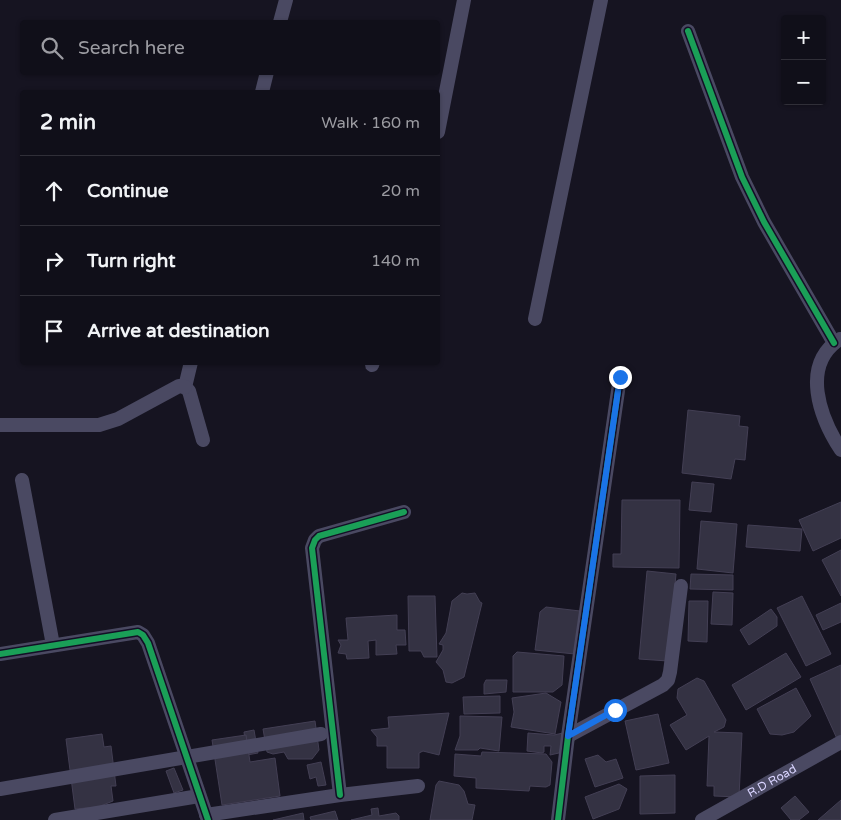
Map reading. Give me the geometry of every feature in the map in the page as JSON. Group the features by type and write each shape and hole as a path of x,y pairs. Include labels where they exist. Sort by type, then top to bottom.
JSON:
{"street":[{"path":"281,20 286,0"},
{"path":"440,122 464,0"},
{"path":"535,319 600,0"},
{"path":"688,31 742,177 764,222 838,341 819,363 817,384 818,401 841,450"},
{"path":"262,90 266,75"},
{"path":"185,387 190,365"},
{"path":"558,820 568,736 620,377"},
{"path":"0,425 99,424 109,422 180,386 185,387 189,392 203,440"},
{"path":"22,480 53,645"},
{"path":"340,795 312,548 319,536 404,512"},
{"path":"568,736 663,685 668,680 681,586"},
{"path":"0,654 138,632 143,635 148,643 207,817 340,795 418,786"},
{"path":"0,789 321,734"},
{"name":"R.D Road","path":"702,820 841,742"},
{"path":"55,820 199,796"}],"building":[{"path":"688,410 740,416 739,426 748,427 745,460 735,459 731,479 682,473"},
{"path":"692,482 714,484 711,512 689,510"},
{"path":"622,500 680,500 679,568 613,567 613,554 621,554"},
{"path":"841,502 841,538 813,551 799,520"},
{"path":"701,521 737,524 733,573 697,569"},
{"path":"748,525 802,529 800,551 746,547"},
{"path":"841,550 841,596 822,560"},
{"path":"647,571 676,574 668,661 639,659"},
{"path":"691,574 733,575 733,590 690,589"},
{"path":"713,592 733,593 732,625 711,624"},
{"path":"462,593 475,593 482,603 464,677 452,683 446,682 443,670 436,662 443,650 443,645 439,644 446,633 452,601"},
{"path":"408,596 435,596 437,657 424,657 421,651 409,651"},
{"path":"802,596 831,654 806,666 777,608"},
{"path":"689,601 708,601 707,642 688,641"},
{"path":"841,603 841,622 823,630 816,615"},
{"path":"546,607 580,611 575,654 535,650 540,612"},
{"path":"771,609 777,617 777,626 749,645 740,630"},
{"path":"397,615 397,630 405,630 406,645 396,645 397,654 376,655 376,640 368,641 369,658 347,659 346,654 338,653 341,645 338,640 348,640 346,618"},
{"path":"517,652 564,656 562,685 553,692 513,692 513,656"},
{"path":"786,653 801,677 746,710 732,685"},
{"path":"841,665 841,739 838,741 810,679"},
{"path":"697,678 704,681 726,720 724,727 714,732 742,733 739,797 714,796 714,786 707,786 709,736 686,750 670,725 687,715 677,698 678,689"},
{"path":"486,680 507,680 506,692 484,694"},
{"path":"796,688 811,716 794,732 782,735 770,734 757,709"},
{"path":"546,693 561,702 555,734 511,727 514,712 512,698"},
{"path":"500,696 500,713 464,714 463,697"},
{"path":"449,713 439,755 423,751 419,753 419,768 387,768 387,746 377,746 377,737 371,730 389,728 388,717"},
{"path":"658,714 669,763 636,770 625,721"},
{"path":"460,716 502,717 499,751 480,748 478,750 455,750 460,736"},
{"path":"315,721 319,750 312,759 288,759 284,752 273,754 267,752 263,729"},
{"path":"254,730 258,753 247,755 244,732"},
{"path":"528,733 554,735 563,733 559,753 550,755 551,746 544,746 544,752 542,753 527,751"},
{"path":"102,734 104,747 111,746 116,786 111,786 113,801 98,807 75,809 66,739"},
{"path":"246,735 250,762 275,758 280,796 222,805 212,740"},
{"path":"482,752 546,754 552,762 550,785 546,787 530,786 529,791 476,788 476,778 454,776 455,754 481,756"},
{"path":"598,755 606,762 616,759 623,778 595,787 585,759"},
{"path":"321,762 326,785 318,786 316,777 310,779 307,765"},
{"path":"174,768 183,790 174,793 166,771"},
{"path":"675,775 675,813 640,814 640,776"},
{"path":"439,781 459,785 464,791 468,804 475,805 472,820 430,820 436,785"},
{"path":"619,784 627,789 619,809 593,819 585,797"},
{"path":"795,796 809,812 799,820 791,820 781,808"},
{"path":"841,800 841,820 818,820"},
{"path":"378,808 379,816 396,813 399,816 399,820 351,820 372,815 371,809"},
{"path":"335,811 338,820 311,820 310,817"},
{"path":"303,813 304,820 273,820"}],"cycle path":[{"path":"688,31 742,177 764,222 834,343"},
{"path":"558,820 568,736 620,377"},
{"path":"340,795 312,548 319,536 404,512"},
{"path":"0,654 138,632 143,635 148,643 208,820"}],"route":[{"path":"615,710 568,736 620,377"}]}
